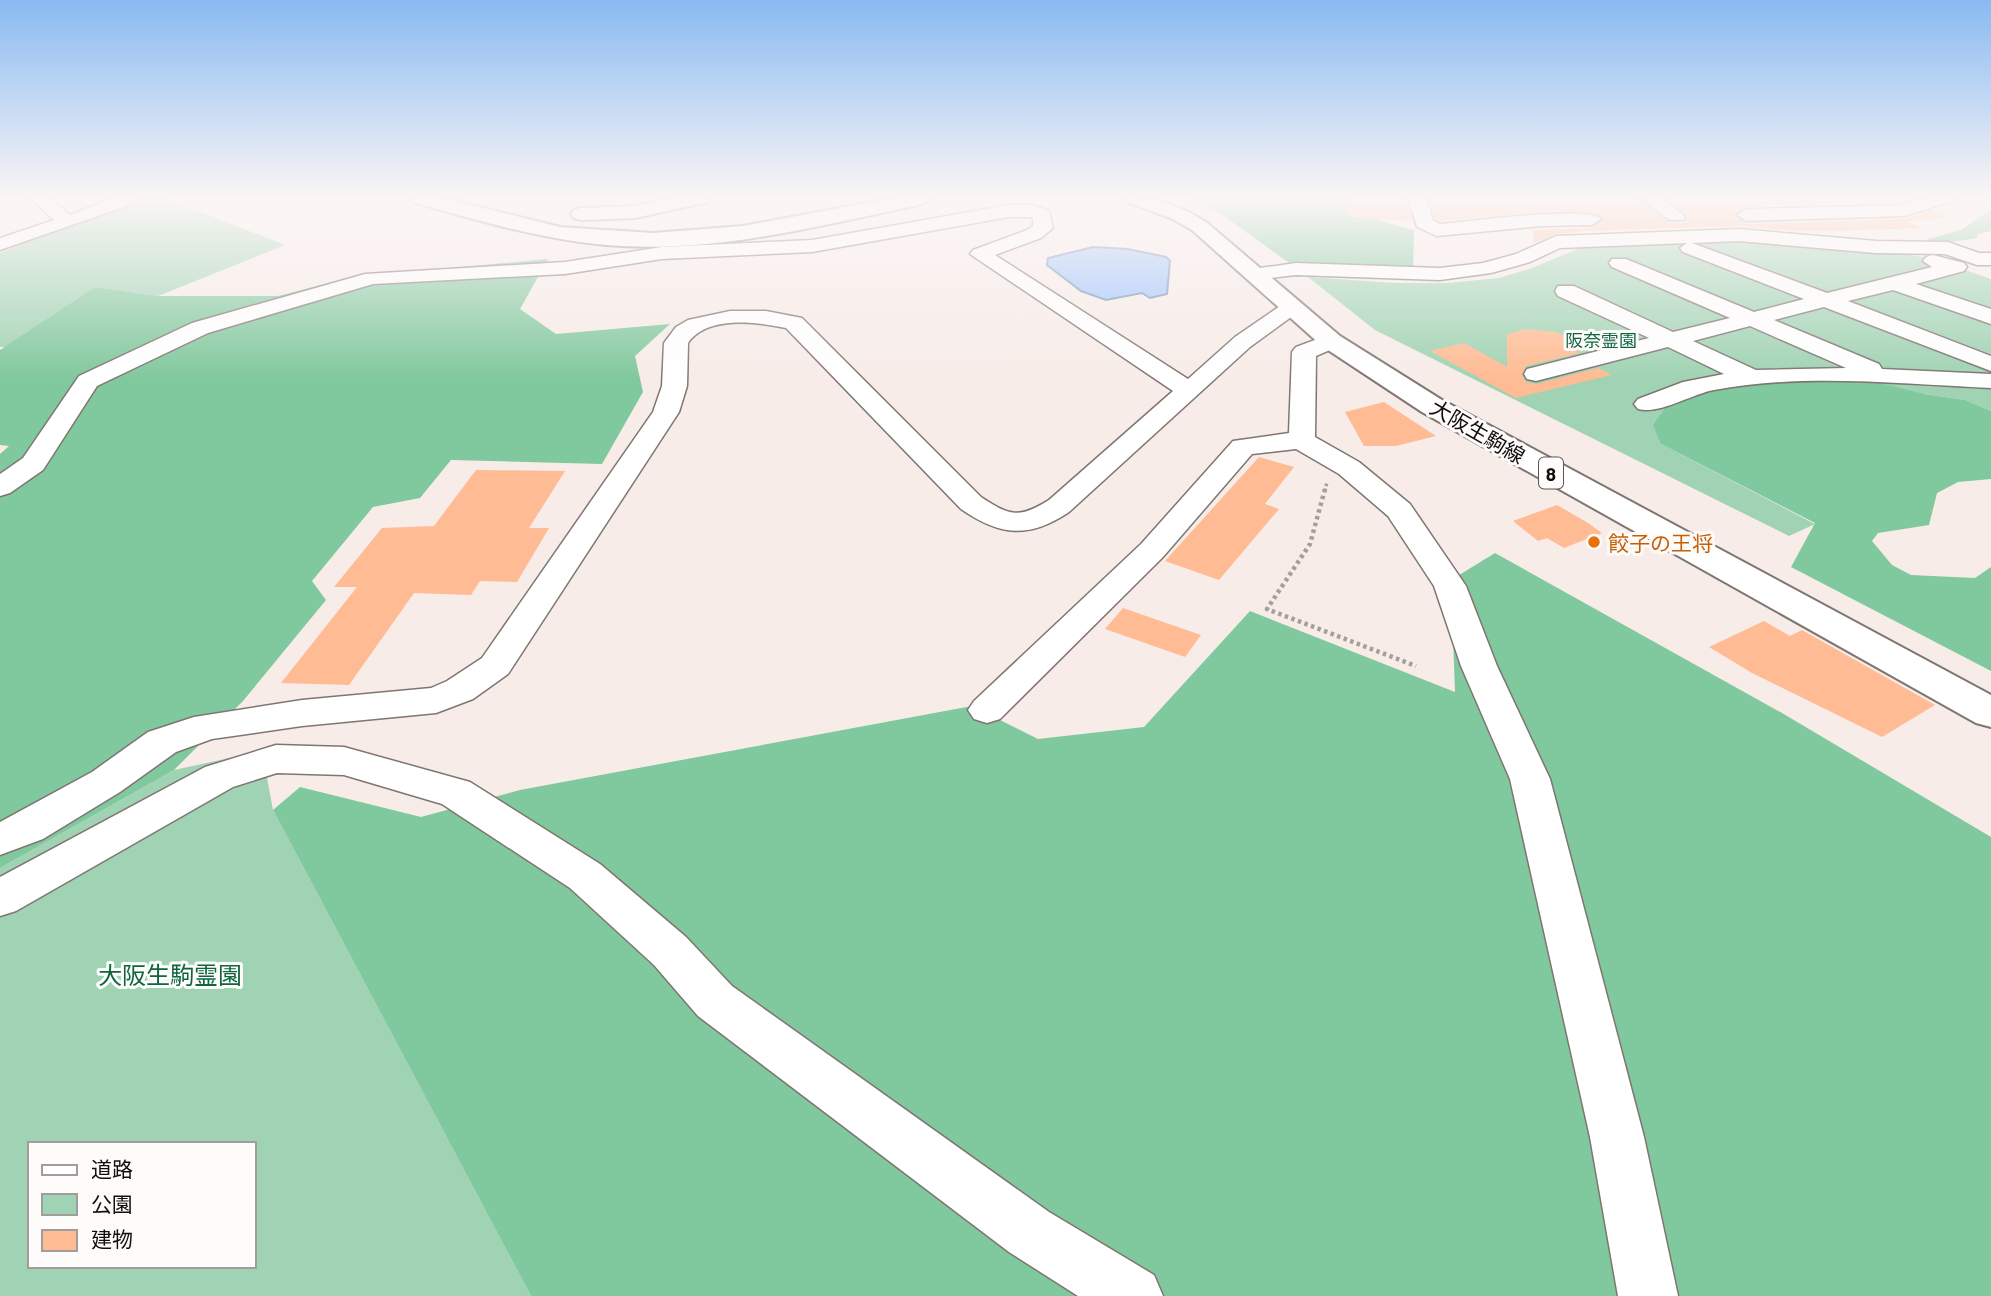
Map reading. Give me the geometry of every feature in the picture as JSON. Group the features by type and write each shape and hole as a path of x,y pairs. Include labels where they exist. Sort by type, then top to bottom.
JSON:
{"main road":[{"name":"大阪生駒線","path":"1242,258 1277,285 1457,400 1991,688"},
{"name":"大阪生駒線","path":"1250,258 1331,341 1432,406 1991,713"}],"street":[{"path":"0,487 33,464 88,381 200,328 372,278 536,267 565,268 627,258"},
{"path":"987,258 1188,390"},
{"path":"0,839 28,828 95,789 162,742 208,726 302,713 436,700 460,690 495,666 666,412 673,396 676,343 682,335 697,326 734,316 758,316 794,323 971,503 992,518 1017,524 1039,520 1049,513 1241,345 1277,285 1440,274 1484,269 1521,258"},
{"path":"1717,258 1991,364"},
{"path":"1826,258 1991,317"},
{"path":"1536,374 1957,267 1922,258"},
{"path":"1619,263 1885,375"},
{"path":"1566,291 1749,376"},
{"path":"1301,440 1304,421 1304,352 1331,341"},
{"path":"1647,404 1678,390 1749,376 1885,375 1991,381"},
{"path":"986,710 1124,580 1220,477 1242,447 1301,440 1349,468 1399,510 1450,586 1479,666 1530,779 1617,1137 1648,1296"},
{"path":"0,898 219,777 275,759 344,761 456,793 585,876 670,951 715,1001 1029,1232 1133,1296"}],"path":[{"path":"1349,468 1334,471 1329,479 1310,544 1267,609 1416,666"}],"green space":[{"path":"0,258 251,258 158,296 95,287 7,347 0,347"},
{"path":"1283,258 1413,258 1413,272 1295,267"},
{"name":"阪奈霊園","path":"1555,258 1933,259 1991,279 1991,411 1965,400 1924,394 1661,444 1815,524 1789,536 1375,330 1308,277 1395,283 1448,283 1499,278"},
{"path":"548,259 520,309 556,334 670,324 635,356 643,392 602,464 451,460 420,498 373,507 312,581 326,600 243,701 174,770 0,868 0,454 9,446 0,445 0,350 95,287 158,296 278,296 351,277"},
{"path":"1856,377 1924,394 1965,400 1991,411 1991,479 1958,482 1937,493 1929,525 1878,533 1872,541 1892,565 1911,575 1975,578 1991,567 1991,671 1791,567 1815,523 1661,444 1653,425 1671,400 1752,378"},
{"path":"1495,553 1782,713 1991,837 1991,1296 531,1296 273,810 300,787 421,817 520,790 972,706 1038,739 1144,727 1250,611 1455,692 1451,580"},
{"name":"大阪生駒霊園","path":"262,751 273,810 531,1296 0,1296 0,868 174,770"}],"water":[{"path":"1048,258 1167,258 1170,261 1167,294 1150,298 1142,293 1106,300 1081,291 1047,265"}],"building":[{"path":"1526,329 1556,332 1577,342 1579,353 1526,366 1522,375 1526,382 1537,384 1598,368 1612,375 1516,398 1430,351 1464,343 1507,367 1507,334"},
{"path":"1384,402 1436,436 1396,446 1364,446 1345,412"},
{"path":"1259,457 1294,467 1265,504 1279,509 1219,580 1165,561"},
{"path":"476,470 565,471 529,528 549,528 517,582 480,581 471,595 414,593 349,685 281,683 357,587 334,587 382,528 434,526"},
{"path":"1557,505 1602,533 1564,548 1547,538 1538,541 1513,521"},
{"path":"1123,608 1201,635 1185,657 1105,629"},
{"path":"1764,621 1790,636 1802,630 1935,705 1882,737 1752,673 1709,647"}],"place":[{"name":"餃子の王将","path":"1594,542"}]}
